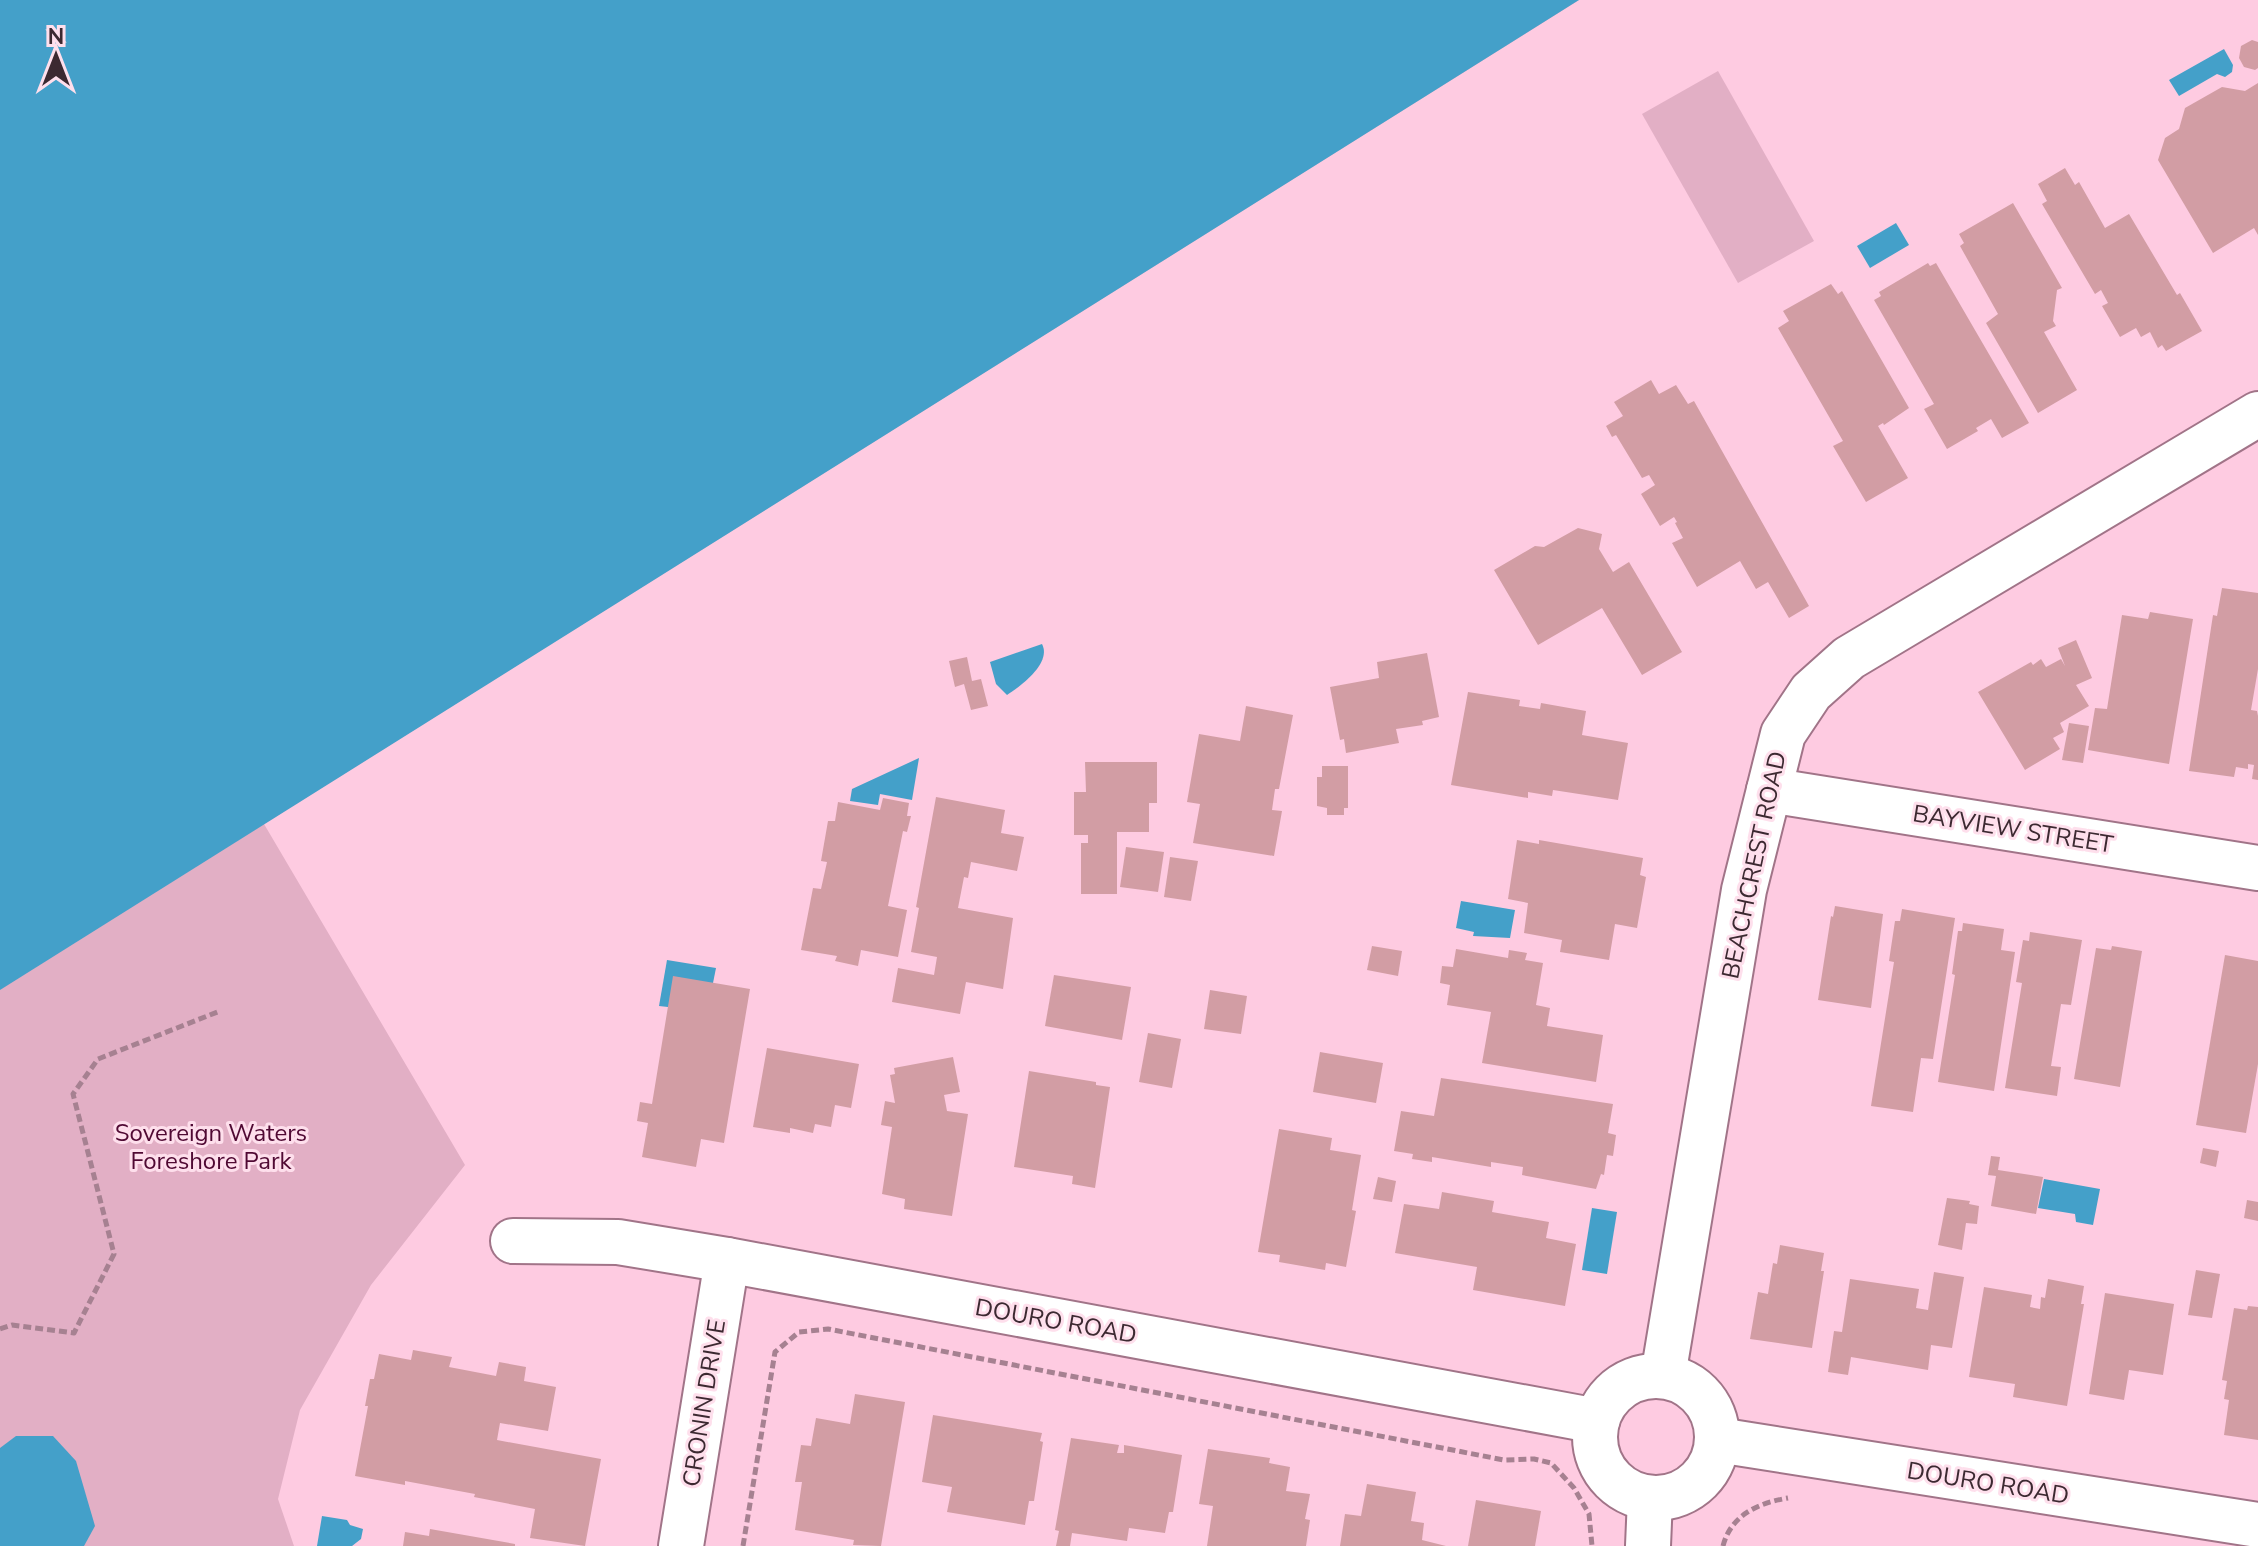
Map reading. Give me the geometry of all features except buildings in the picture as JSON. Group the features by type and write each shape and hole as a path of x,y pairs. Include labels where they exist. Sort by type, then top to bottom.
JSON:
{"street":[{"name":"BEACHCREST ROAD","path":"1663,1376 1744,890 1783,734 1811,692 1849,658 2258,414"},
{"name":"BAYVIEW STREET","path":"1769,790 2258,868"},
{"name":"DOURO ROAD","path":"513,1241 618,1242 727,1260 1597,1421"},
{"name":"CRONIN DRIVE","path":"681,1546 727,1260"},
{"path":"1649,1376 1663,1376 1692,1387 1703,1397 1712,1411 1718,1440 1714,1457 1696,1484 1666,1498 1650,1498 1621,1488 1601,1465 1596,1450 1597,1421 1611,1396 1622,1386 1649,1376"},
{"name":"DOURO ROAD","path":"1718,1440 2258,1525"},
{"path":"1648,1546 1650,1498"}],"path":[{"path":"0,1329 12,1325 74,1333 114,1254 73,1094 98,1059 220,1011"},
{"path":"743,1546 775,1352 799,1332 828,1329 1504,1460 1534,1459 1551,1463 1574,1488 1589,1514 1592,1546"}],"green space":[{"name":"Sovereign Waters Foreshore Park","path":"1579,0 264,824 465,1165 371,1285 300,1410 278,1499 294,1546 0,1546 0,256"},
{"path":"1718,71 1814,241 1738,283 1642,114"}],"water":[{"path":"0,0 1579,0 0,990"},
{"path":"2224,49 2233,65 2232,72 2225,77 2217,74 2179,96 2169,80"},
{"path":"1896,223 1909,245 1870,268 1857,246"},
{"path":"1042,644 1043,659 1039,666 1007,695 996,684 990,662"},
{"path":"919,758 912,800 880,794 878,805 850,801 852,789"},
{"path":"1461,901 1515,910 1510,938 1473,936 1474,932 1456,928"},
{"path":"667,960 716,968 713,983 668,1007 659,1006"},
{"path":"2044,1179 2100,1189 2093,1225 2076,1222 2075,1214 2038,1208"},
{"path":"1592,1208 1617,1212 1607,1274 1582,1270"},
{"path":"16,1436 53,1436 76,1461 95,1526 84,1546 0,1546 0,1448"},
{"path":"322,1516 347,1520 350,1525 363,1529 361,1539 352,1546 317,1546"}]}
